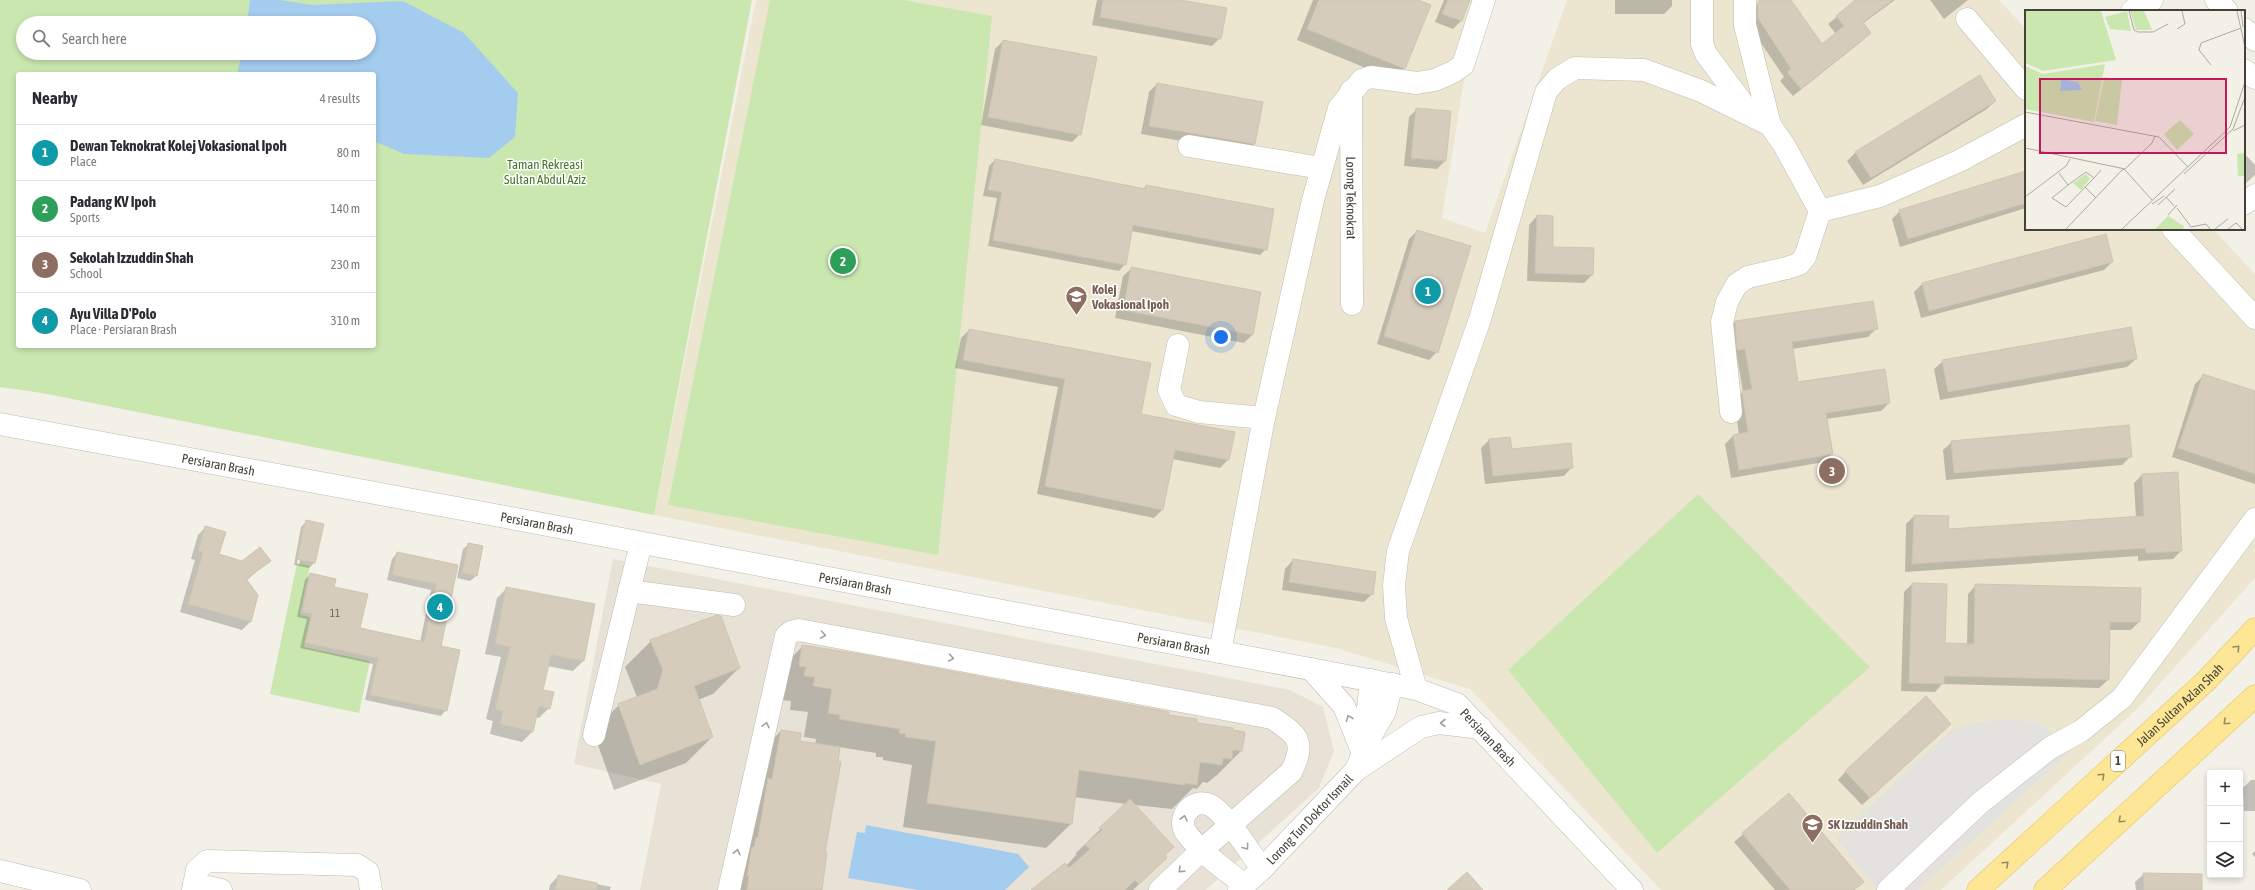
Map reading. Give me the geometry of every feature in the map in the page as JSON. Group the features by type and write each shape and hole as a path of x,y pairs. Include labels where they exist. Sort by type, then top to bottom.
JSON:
{"main road":[{"name":"Jalan Sultan Azlan Shah","path":"1978,890 2206,681 2255,629"},
{"path":"2045,890 2255,696"}],"street":[{"path":"1220,652 1264,418 1321,168 1339,108 1351,91 1362,80 1371,78 1417,83 1435,80 1453,72 1463,65 1484,0"},
{"path":"1702,0 1702,44 1706,54 1761,121 1784,145 1820,211 1805,257 1799,264 1748,277 1737,284 1727,302 1722,322 1731,412"},
{"path":"1745,0 1745,25 1761,121"},
{"path":"2133,10 2144,0 2153,0 2167,10"},
{"path":"2216,0 2226,10"},
{"path":"1967,19 2025,88"},
{"path":"2245,30 2255,40"},
{"path":"1416,688 1396,618 1394,585 1398,551 1480,319 1546,92 1557,79 1575,68 1644,70 1701,91 1761,121"},
{"path":"2245,71 2255,78"},
{"name":"Lorong Teknokrat","path":"1351,91 1352,304"},
{"path":"1820,211 1880,196 1960,162 2025,126"},
{"path":"1189,146 1321,168"},
{"path":"2245,203 2255,195"},
{"path":"2174,230 2255,318"},
{"path":"1178,345 1169,390 1176,405 1199,412 1264,418"},
{"name":"Persiaran Brash","path":"0,424 1416,688 1457,704 1632,890"},
{"path":"1888,890 1980,803 2050,748 2081,731 2122,698 2255,519"},
{"path":"594,735 641,543"},
{"path":"629,591 734,605"},
{"path":"729,890 786,636 791,632 799,630 1272,718 1292,731 1300,746 1298,759 1291,772 1202,850 1160,890"},
{"path":"1311,669 1344,706 1363,755 1421,726 1439,723 1481,728"},
{"name":"Lorong Tun Doktor Ismail","path":"1242,888 1262,869 1363,755 1385,711 1381,682"},
{"path":"1242,888 1187,834 1183,827 1182,821 1186,811 1192,805 1201,803 1211,805 1231,826 1262,869"},
{"path":"222,890 193,887 197,870 207,861 357,865 368,872 371,890"},
{"path":"0,871 80,890"}],"shaded area":[{"path":"756,0 1492,0 1477,35 1463,86 1442,218 1485,233 1567,0 1999,0 2025,28 2025,230 2214,230 2255,274 2255,578 2138,708 1941,890 1661,890 1470,689 1336,648 654,515"},
{"path":"613,559 1290,690 1323,707 1334,751 1319,788 1206,890 640,890 661,784 574,764"},
{"path":"2009,719 2037,722 2073,749 1918,890 1878,890 1836,838 1952,730 1979,722"}],"green space":[{"name":"Taman Rekreasi Sultan Abdul Aziz","path":"0,0 752,0 654,515 42,393 0,387"},
{"path":"770,0 903,0 992,16 938,555 668,505"},
{"path":"1698,494 1870,667 1657,853 1508,670"},
{"path":"297,563 310,566 300,615 310,617 304,647 370,661 359,713 270,694"}],"water":[{"path":"250,0 280,0 312,5 403,1 464,33 518,93 515,137 489,158 404,154 376,142 376,72 237,72 240,60 376,60 376,16 248,16"},
{"path":"866,825 1018,854 1029,867 1005,890 918,890 848,878 857,832 865,833"}],"building":[{"path":"1103,0 1180,0 1227,8 1221,39 1100,17"},
{"path":"1319,0 1418,0 1431,5 1405,69 1307,29"},
{"path":"1448,0 1470,0 1462,21 1442,14"},
{"path":"1760,0 1791,0 1822,44 1844,26 1836,16 1855,0 1893,0 1863,22 1871,33 1801,89 1787,72 1791,69 1758,18 1758,2"},
{"path":"1003,40 1097,57 1081,135 988,117"},
{"path":"1980,75 1996,101 1871,178 1855,152"},
{"path":"1157,83 1263,102 1255,144 1149,126"},
{"path":"1416,108 1451,111 1446,161 1411,158"},
{"path":"995,159 1145,189 1146,185 1274,209 1267,250 1133,225 1126,265 993,240 1002,192 988,190"},
{"path":"2025,171 2025,203 1908,239 1899,210"},
{"path":"1537,215 1553,216 1553,247 1594,248 1593,275 1535,273"},
{"path":"1417,230 1471,246 1438,353 1384,336"},
{"path":"2106,234 2113,262 1929,311 1922,283"},
{"path":"1131,267 1261,292 1253,335 1123,310"},
{"path":"1873,301 1878,329 1792,342 1798,382 1885,369 1890,403 1826,413 1833,454 1739,470 1733,435 1748,432 1742,391 1752,389 1745,349 1737,350 1735,321"},
{"path":"2131,327 2137,359 1948,392 1942,360"},
{"path":"969,329 1151,363 1141,414 1235,432 1229,460 1175,450 1163,510 1045,486 1065,379 963,360"},
{"path":"2203,374 2255,391 2255,474 2178,448"},
{"path":"2129,425 2132,457 1954,473 1951,441"},
{"path":"1510,437 1512,449 1571,443 1573,468 1493,476 1489,439"},
{"path":"2178,472 2182,551 2146,553 2146,548 1912,564 1914,515 1949,516 1948,529 2144,516 2142,474"},
{"path":"306,520 324,524 315,563 297,559"},
{"path":"205,526 226,532 219,554 242,561 260,547 271,561 246,579 258,595 251,622 188,604 203,552 198,551"},
{"path":"468,543 483,546 477,576 462,573"},
{"path":"397,552 458,565 441,646 460,650 447,711 370,695 378,658 305,643 312,614 302,612 310,573 336,579 334,587 368,594 360,628 424,642 436,584 392,575"},
{"path":"1293,559 1376,572 1373,595 1289,582"},
{"path":"1912,583 1947,584 1945,643 1974,644 1975,584 2141,588 2140,622 2110,622 2109,680 1944,676 1944,684 1909,683"},
{"path":"506,587 595,604 584,661 551,655 543,690 554,692 550,709 539,706 533,732 500,724 503,711 495,709 510,647 495,644"},
{"path":"717,615 721,616 740,668 694,686 713,737 640,765 618,704 657,689 663,670 650,640"},
{"path":"802,645 865,655 1169,712 1168,715 1197,719 1197,723 1233,728 1233,730 1245,732 1242,751 1233,750 1232,759 1223,758 1222,765 1200,762 1197,785 1184,783 1184,785 1079,770 1072,824 927,803 936,741 906,737 906,734 899,733 900,729 839,719 840,715 828,713 832,689 813,686 815,677 804,676 806,667 799,666"},
{"path":"1926,696 1951,724 1870,798 1845,771"},
{"path":"781,730 801,733 800,741 840,747 838,762 841,762 825,852 827,852 822,890 747,890 749,876 747,876 751,851 752,847 754,847 756,838 758,838 768,778 772,779"},
{"path":"1789,793 1864,882 1854,890 1790,890 1742,833"},
{"path":"1130,799 1174,847 1165,855 1167,858 1139,884 1135,880 1125,890 1031,890 1065,863 1069,868 1090,849 1085,845 1103,829 1099,828"},
{"path":"1467,872 1483,890 1447,890"},
{"path":"2143,873 2202,874 2202,890 2144,890"},
{"path":"558,875 597,883 597,890 555,890"}],"place":[{"name":"Padang KV Ipoh","path":"843,261"},
{"name":"Dewan Teknokrat Kolej Vokasional Ipoh","path":"1428,291"},
{"name":"Kolej Vokasional Ipoh","path":"1076,316"},
{"name":"Sekolah Izzuddin Shah","path":"1832,471"},
{"name":"Ayu Villa D'Polo","path":"440,607"},
{"name":"SK Izzuddin Shah","path":"1812,844"}]}
